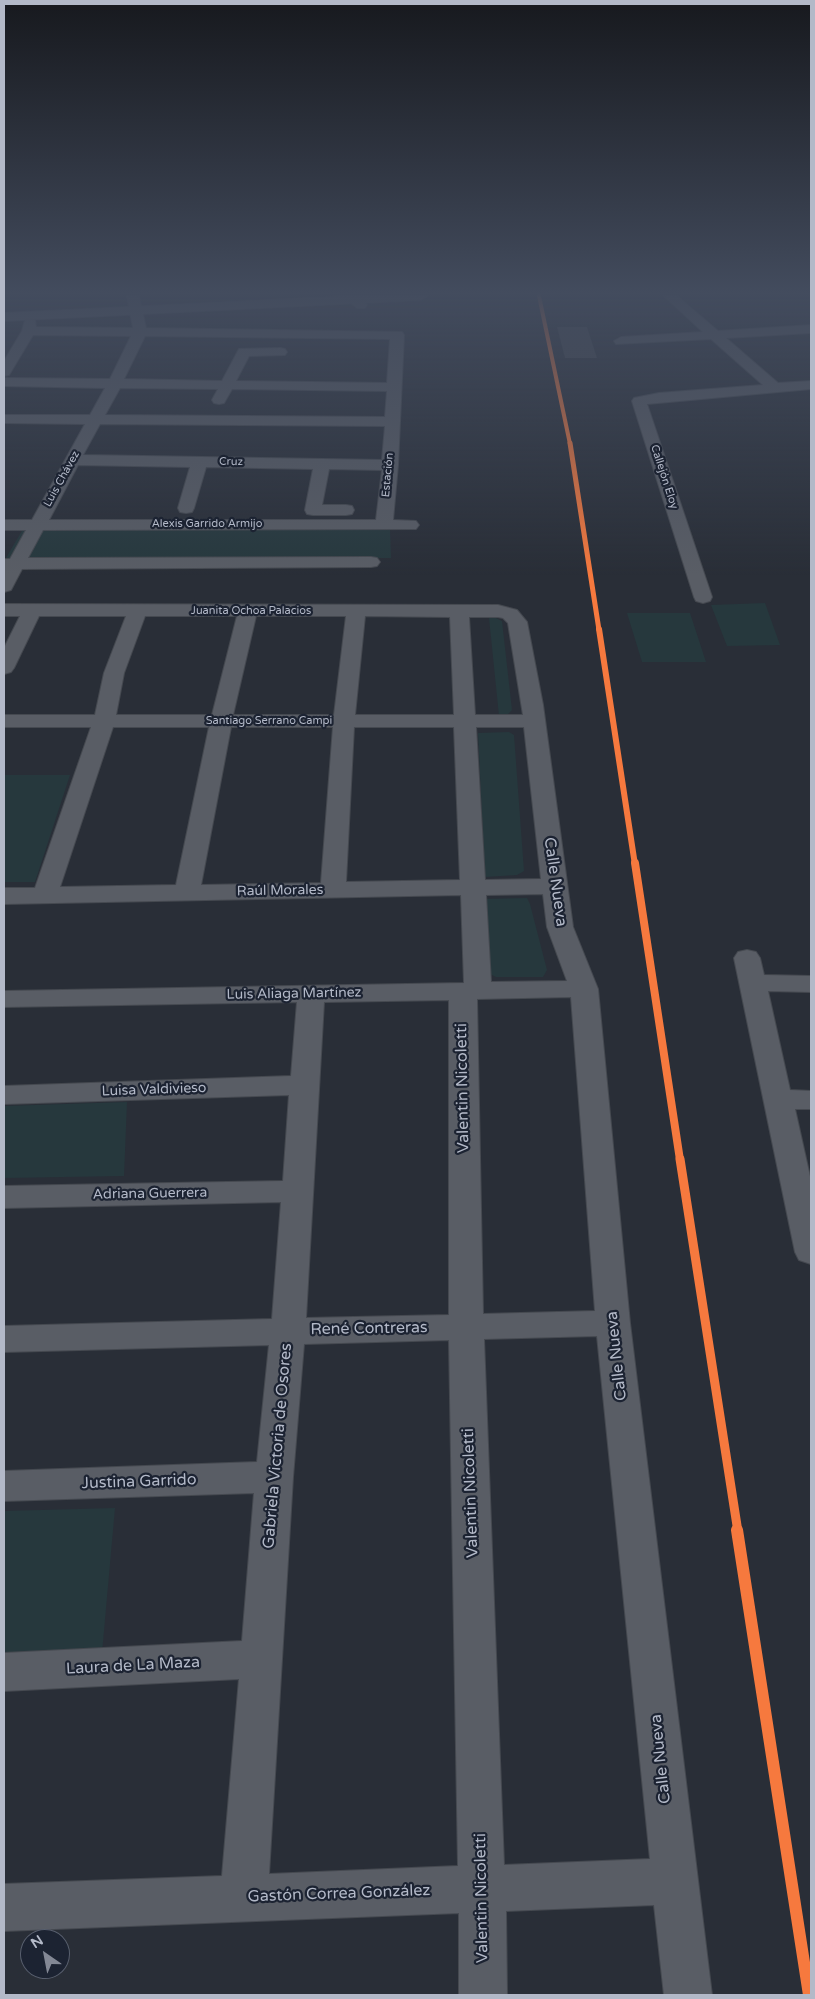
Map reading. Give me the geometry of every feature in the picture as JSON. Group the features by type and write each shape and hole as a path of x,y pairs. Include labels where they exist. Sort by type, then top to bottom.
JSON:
{"street":[{"name":"Luis Chávez","path":"4,586 10,564 37,525 112,389"},
{"path":"210,421 224,389"},
{"name":"Estación","path":"384,518 390,465 394,389"},
{"name":"Callejón Eloy","path":"703,597 640,401 659,397 758,389"},
{"path":"4,419 391,422"},
{"name":"Cruz","path":"73,460 390,465"},
{"path":"186,508 200,461"},
{"path":"322,464 314,510 384,518"},
{"name":"Alexis Garrido Armijo","path":"4,525 384,518 410,525"},
{"path":"10,564 371,562"},
{"path":"501,612 520,600"},
{"name":"Juanita Ochoa Palacios","path":"4,610 458,610 501,612"},
{"name":"Valentin Nicoletti","path":"458,610 473,888 466,1327 484,1995"},
{"path":"4,668 32,611"},
{"path":"45,896 104,721 114,673 137,611"},
{"path":"187,893 221,721 248,611"},
{"path":"333,890 344,721 356,611"},
{"name":"Calle Nueva","path":"501,612 510,614 517,622 534,720 560,927 584,989 613,1323 688,1995"},
{"name":"Santiago Serrano Campi","path":"4,721 534,720"},
{"name":"Raúl Morales","path":"4,896 556,886"},
{"path":"810,1240 750,970 811,984"},
{"name":"Luis Aliaga Martínez","path":"6,1007 311,994 584,989"},
{"name":"Gabriela Victoria de Osores","path":"244,1898 274,1477 288,1331 311,994"},
{"name":"Luisa Valdivieso","path":"4,1095 304,1085"},
{"path":"778,1099 811,1100"},
{"name":"Adriana Guerrera","path":"4,1197 297,1191"},
{"name":"René Contreras","path":"4,1339 613,1323"},
{"name":"Justina Garrido","path":"4,1486 274,1477"},
{"name":"Laura de La Maza","path":"4,1672 262,1659"},
{"name":"Gastón Correa González","path":"4,1908 674,1881"}],"shaded area":[{"path":"23,529 390,529 391,558 6,558"},
{"path":"765,603 780,645 727,646 711,605"},
{"path":"627,613 690,613 706,662 642,662"},
{"path":"489,618 496,618 502,621 512,710 507,715 499,716"},
{"path":"509,732 514,735 524,871 517,875 485,877 478,733"},
{"path":"4,775 70,775 35,882 4,882"},
{"path":"527,898 547,970 543,977 496,977 488,973 483,899"},
{"path":"127,1102 124,1176 4,1178 4,1106"},
{"path":"115,1508 102,1653 4,1656 4,1511"}],"transit line":[{"path":"559,389 570,442 809,1995"}]}
